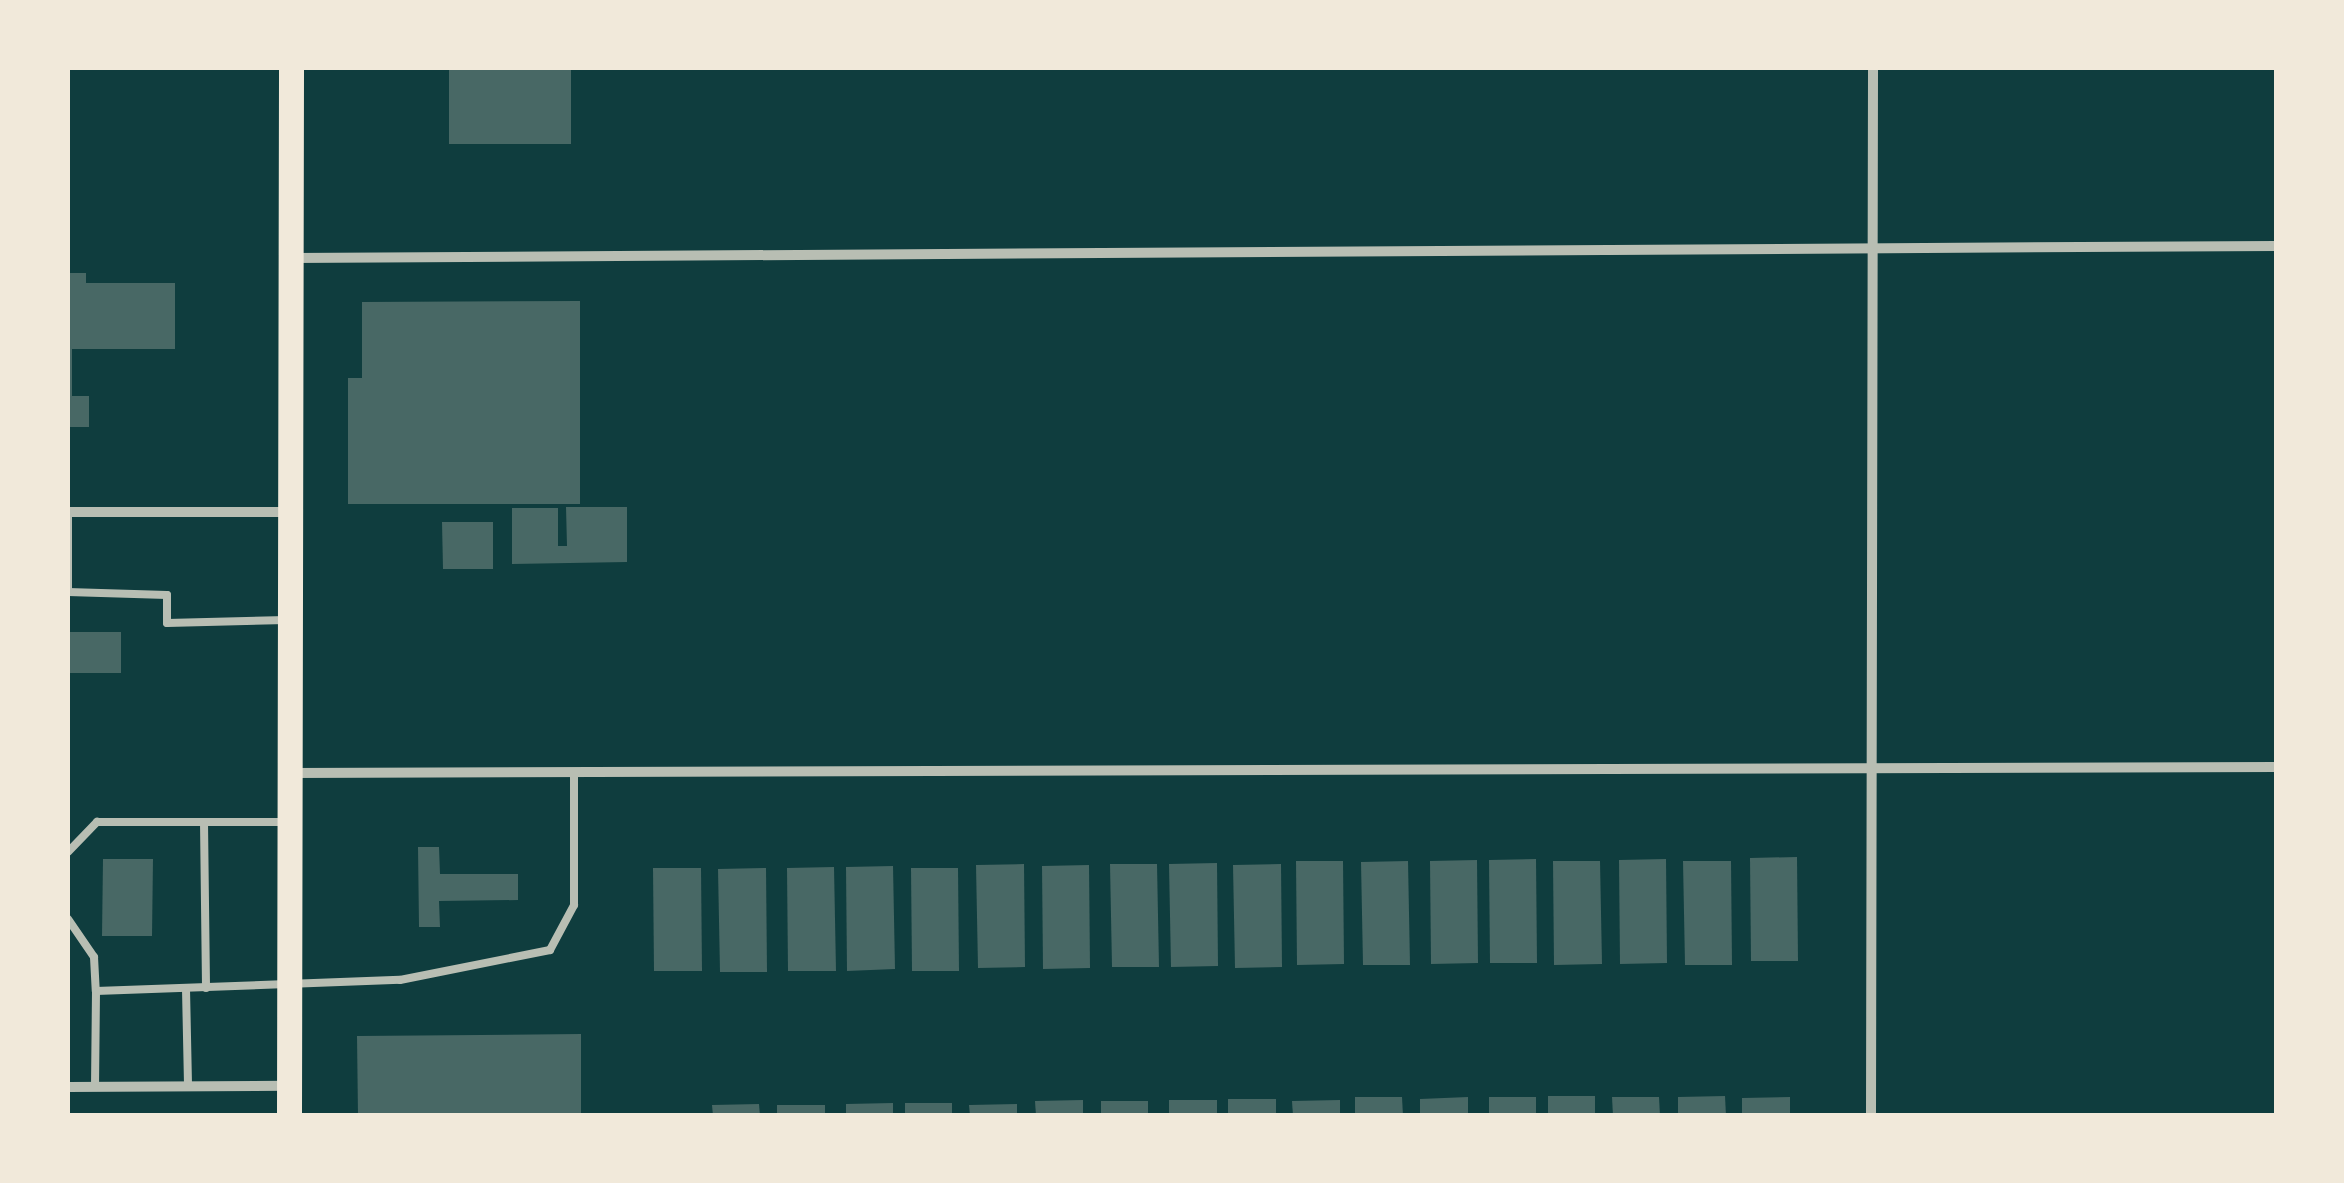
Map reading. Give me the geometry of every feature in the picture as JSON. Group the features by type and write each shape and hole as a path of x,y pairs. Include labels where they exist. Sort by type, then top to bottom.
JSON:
{"main road":[{"path":"289,1116 291,68"}],"street":[{"path":"1871,1116 1873,68"},
{"path":"291,258 2276,246"},
{"path":"68,512 290,512"},
{"path":"290,773 2276,767"},
{"path":"68,1088 290,1086"}],"lane":[{"path":"68,512 68,592 166,595 166,623 290,620"},
{"path":"96,991 400,980 550,950 574,905 574,772"},
{"path":"68,852 97,822 290,822"},
{"path":"204,822 206,988"},
{"path":"68,918 94,956 95,1087"},
{"path":"186,989 188,1086"}],"building":[{"path":"449,68 571,68 571,144 449,144"},
{"path":"68,273 86,273 86,283 175,283 175,349 72,349 72,396 89,396 89,427 68,427"},
{"path":"580,301 580,504 348,504 348,378 362,378 362,302"},
{"path":"566,507 627,507 627,562 512,564 512,508 558,508 558,546 567,546"},
{"path":"442,522 493,522 493,569 443,569"},
{"path":"68,632 121,632 121,673 68,673"},
{"path":"418,847 439,847 440,874 518,874 518,900 439,901 440,927 419,927"},
{"path":"1797,857 1798,961 1751,961 1750,858"},
{"path":"103,859 153,859 152,936 102,936"},
{"path":"1536,859 1537,963 1490,963 1489,860"},
{"path":"1666,859 1667,963 1620,964 1619,860"},
{"path":"1477,860 1478,963 1431,964 1430,861"},
{"path":"1296,861 1343,861 1344,964 1297,965"},
{"path":"1408,861 1410,965 1363,965 1361,862"},
{"path":"1553,861 1600,861 1602,964 1554,965"},
{"path":"1683,861 1731,861 1732,965 1685,965"},
{"path":"1217,863 1218,966 1171,967 1169,864"},
{"path":"1024,864 1025,967 978,968 976,865"},
{"path":"1110,864 1157,864 1159,967 1112,967"},
{"path":"1281,864 1282,967 1235,968 1233,865"},
{"path":"1089,865 1090,968 1043,969 1042,866"},
{"path":"893,866 895,969 847,971 846,867"},
{"path":"834,867 836,971 788,971 787,868"},
{"path":"653,868 701,868 702,971 654,971"},
{"path":"766,868 767,972 720,972 718,869"},
{"path":"911,868 958,868 959,971 912,971"},
{"path":"581,1034 581,1116 358,1116 357,1036"},
{"path":"1548,1096 1595,1096 1595,1116 1548,1116"},
{"path":"1725,1096 1726,1116 1678,1116 1678,1097"},
{"path":"1355,1097 1402,1097 1403,1116 1355,1116"},
{"path":"1468,1097 1468,1116 1420,1116 1420,1099"},
{"path":"1489,1097 1536,1097 1536,1116 1489,1116"},
{"path":"1612,1097 1659,1097 1660,1116 1613,1116"},
{"path":"1790,1097 1790,1116 1742,1116 1742,1098"},
{"path":"1228,1099 1276,1099 1276,1116 1228,1116"},
{"path":"1083,1100 1083,1116 1036,1116 1035,1101"},
{"path":"1169,1100 1217,1100 1217,1116 1169,1116"},
{"path":"1340,1100 1340,1116 1293,1116 1292,1101"},
{"path":"1101,1101 1148,1101 1148,1116 1101,1116"},
{"path":"893,1103 893,1116 846,1116 846,1104"},
{"path":"905,1103 952,1103 952,1116 905,1116"},
{"path":"759,1104 760,1116 713,1116 712,1105"},
{"path":"1017,1104 1017,1116 970,1116 969,1105"},
{"path":"777,1105 825,1105 825,1116 777,1116"}]}
